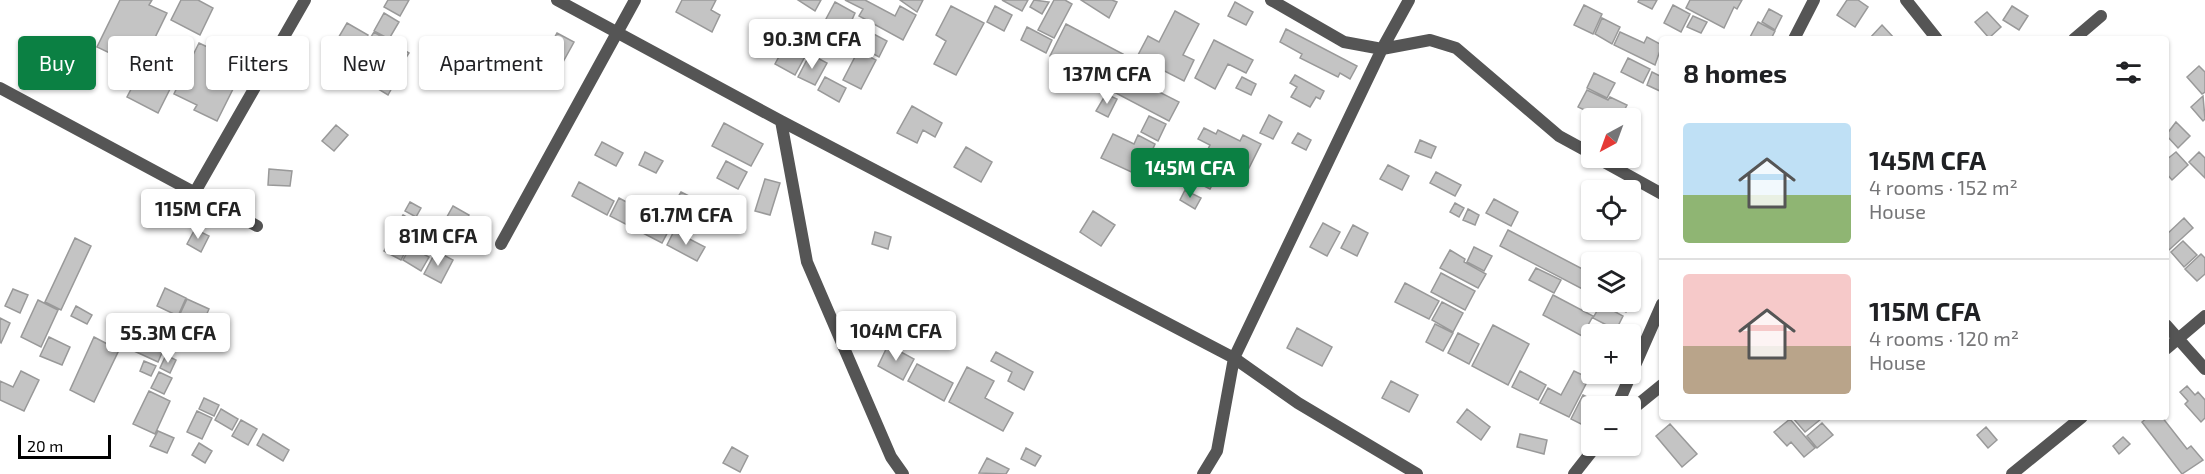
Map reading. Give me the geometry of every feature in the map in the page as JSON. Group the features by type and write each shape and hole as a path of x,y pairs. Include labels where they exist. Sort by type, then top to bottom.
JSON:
{"street":[{"path":"195,192 305,0"},
{"path":"557,0 780,122 1234,358 1298,403 1417,474"},
{"path":"501,244 635,0"},
{"path":"1271,0 1344,42 1382,49 1430,40 1456,48 1559,136 1581,148"},
{"path":"1203,474 1217,451 1234,358 1382,49 1409,0"},
{"path":"1796,36 1815,0"},
{"path":"1906,0 1935,36"},
{"path":"2078,36 2101,16"},
{"path":"0,88 257,226"},
{"path":"780,122 807,262 891,457 903,474"},
{"path":"1615,168 1659,192"},
{"path":"1621,396 1659,311"},
{"path":"2169,346 2205,316"},
{"path":"2169,328 2205,369"},
{"path":"1641,402 1659,387"},
{"path":"2012,474 2078,420"},
{"path":"1574,474 1588,456"}],"building":[{"path":"120,0 152,0 149,5 167,13 156,36 108,36 108,52 97,47"},
{"path":"181,0 198,0 213,8 200,35 171,20"},
{"path":"388,0 409,0 400,16 384,7"},
{"path":"682,0 716,0 711,10 720,15 712,32 676,12"},
{"path":"798,0 821,0 815,11"},
{"path":"845,0 865,0 895,16 900,6 916,15 903,40 859,16 863,9"},
{"path":"900,0 923,0 917,12"},
{"path":"1002,0 1028,0 1022,11"},
{"path":"1034,0 1049,2 1042,14 1030,7"},
{"path":"1054,0 1065,0 1072,4 1054,38 1038,30"},
{"path":"1081,0 1112,0 1117,2 1109,18"},
{"path":"1639,0 1657,0 1652,9 1638,2"},
{"path":"1690,0 1742,0 1737,9 1734,7 1724,28 1686,8"},
{"path":"1847,0 1858,0 1868,7 1855,27 1837,15"},
{"path":"835,2 855,13 851,22 887,41 879,57 846,39 842,47 818,34"},
{"path":"1235,2 1253,12 1246,25 1228,16"},
{"path":"1584,5 1602,14 1593,34 1574,25"},
{"path":"1673,5 1690,14 1681,32 1664,23"},
{"path":"951,6 984,23 956,75 934,64 946,41 936,35"},
{"path":"995,6 1012,15 1004,31 987,22"},
{"path":"2012,6 2028,16 2019,30 2003,20"},
{"path":"1769,9 1782,16 1775,30 1762,22"},
{"path":"1175,11 1199,24 1183,55 1194,60 1184,81 1137,57 1148,36 1159,42"},
{"path":"1987,12 2001,27 1991,36 1987,36 1975,22"},
{"path":"384,13 399,22 391,36 383,36 374,31"},
{"path":"1693,16 1707,22 1701,33 1687,27"},
{"path":"1602,18 1620,27 1612,44 1595,34"},
{"path":"1758,22 1775,31 1772,36 1751,36"},
{"path":"347,23 368,35 367,36 339,36"},
{"path":"1066,24 1123,54 1106,85 1050,56"},
{"path":"796,25 816,36 795,75 775,64"},
{"path":"1882,25 1892,36 1872,36"},
{"path":"1027,27 1052,40 1046,53 1021,40"},
{"path":"1286,29 1357,66 1350,79 1340,73 1338,77 1300,58 1302,54 1280,42"},
{"path":"1620,32 1644,43 1647,37 1659,43 1659,54 1655,65 1614,45"},
{"path":"564,37 574,42 564,60"},
{"path":"1214,40 1253,60 1246,73 1228,64 1215,89 1195,78"},
{"path":"199,43 206,46 206,90 232,90 217,121 194,110 197,105 174,94 176,90 194,90 194,53"},
{"path":"858,51 876,60 861,89 843,80"},
{"path":"810,54 827,63 815,85 798,77"},
{"path":"1628,58 1650,69 1643,83 1621,72"},
{"path":"2199,66 2205,72 2205,92 2202,94 2187,77"},
{"path":"1120,72 1179,102 1169,121 1110,90"},
{"path":"1652,72 1659,76 1659,91 1647,85"},
{"path":"1594,73 1615,83 1607,98 1587,88"},
{"path":"1295,75 1324,91 1320,99 1316,97 1310,107 1291,97 1297,87 1290,83"},
{"path":"825,77 846,88 839,102 818,90"},
{"path":"1242,77 1256,84 1251,95 1236,88"},
{"path":"131,90 170,90 158,113 127,97"},
{"path":"380,90 391,90 388,95"},
{"path":"1587,90 1608,100 1610,97 1627,105 1625,108 1578,107"},
{"path":"1106,94 1117,99 1108,117 1096,111"},
{"path":"2203,96 2205,119 2203,121 2191,107"},
{"path":"912,106 942,123 935,137 923,130 917,143 897,133"},
{"path":"1269,115 1282,122 1273,139 1260,133"},
{"path":"1149,116 1166,124 1158,141 1141,132"},
{"path":"2176,122 2190,136 2178,148 2169,138 2169,131"},
{"path":"724,123 763,144 751,166 712,146"},
{"path":"336,125 348,135 334,151 322,141"},
{"path":"1204,128 1216,134 1218,130 1240,141 1243,135 1261,144 1241,184 1219,172 1210,189 1192,180 1210,145 1198,139"},
{"path":"1298,133 1311,140 1306,150 1292,143"},
{"path":"1113,134 1134,144 1138,135 1155,144 1148,160 1161,166 1157,176 1143,169 1140,176 1101,158"},
{"path":"1420,140 1436,147 1431,158 1415,152"},
{"path":"602,142 623,153 616,166 595,155"},
{"path":"966,147 992,162 981,182 954,167"},
{"path":"645,152 663,161 656,173 639,165"},
{"path":"2176,152 2188,165 2172,180 2169,176 2169,158"},
{"path":"2199,152 2205,158 2205,178 2189,162"},
{"path":"726,161 747,172 738,189 717,178"},
{"path":"1388,165 1409,176 1402,190 1380,179"},
{"path":"269,169 292,171 290,186 268,185"},
{"path":"1436,172 1461,185 1455,196 1430,183"},
{"path":"765,179 780,183 770,215 755,211"},
{"path":"579,182 614,201 607,215 572,196"},
{"path":"1185,190 1201,198 1195,209 1180,200"},
{"path":"681,192 703,203 696,214 675,202"},
{"path":"619,198 671,226 662,243 610,216"},
{"path":"1494,199 1518,212 1511,226 1486,213"},
{"path":"410,202 421,208 416,217 405,211"},
{"path":"1455,203 1464,208 1459,217 1450,212"},
{"path":"453,206 469,215 459,233 443,224"},
{"path":"1468,209 1479,215 1475,225 1463,220"},
{"path":"1093,211 1115,225 1101,246 1080,232"},
{"path":"403,215 422,226 413,242 393,232"},
{"path":"2184,218 2193,228 2169,250 2169,232"},
{"path":"1323,223 1340,232 1327,256 1310,247"},
{"path":"1353,225 1368,233 1357,256 1341,248"},
{"path":"195,229 209,236 201,252 187,244"},
{"path":"1508,230 1581,268 1581,288 1500,246"},
{"path":"674,231 705,247 697,261 667,245"},
{"path":"875,232 891,237 888,249 872,244"},
{"path":"393,233 410,243 401,260 384,251"},
{"path":"75,238 91,246 61,310 45,302"},
{"path":"2183,241 2197,255 2184,267 2171,252"},
{"path":"410,247 429,257 421,271 403,260"},
{"path":"1474,247 1492,256 1484,271 1467,262"},
{"path":"1450,250 1465,259 1464,262 1486,274 1478,288 1440,268"},
{"path":"436,251 453,260 441,283 424,274"},
{"path":"2201,254 2205,258 2205,274 2197,281 2185,269"},
{"path":"1536,268 1561,280 1554,293 1529,280"},
{"path":"1441,273 1475,291 1465,310 1431,292"},
{"path":"1405,283 1439,301 1429,319 1395,302"},
{"path":"165,288 186,298 178,316 157,306"},
{"path":"13,289 28,295 20,313 5,306"},
{"path":"1553,295 1581,310 1581,312 1593,316 1589,324 1581,324 1581,335 1543,315"},
{"path":"187,299 209,309 202,325 180,314"},
{"path":"38,300 58,310 41,347 21,337"},
{"path":"1442,302 1463,313 1453,332 1432,320"},
{"path":"76,306 92,315 87,324 71,316"},
{"path":"1596,312 1616,312 1623,316 1619,324 1604,324 1593,318"},
{"path":"0,318 10,323 1,343 0,342"},
{"path":"1435,324 1453,333 1443,351 1426,342"},
{"path":"1493,325 1529,344 1508,385 1472,366"},
{"path":"1297,328 1332,347 1322,366 1287,348"},
{"path":"1458,333 1479,344 1469,364 1448,353"},
{"path":"138,336 164,348 158,362 132,350"},
{"path":"49,337 70,347 62,365 40,356"},
{"path":"94,337 119,350 94,402 70,390"},
{"path":"888,345 914,359 903,380 878,366"},
{"path":"996,352 1033,372 1024,390 1008,381 1012,372 991,361"},
{"path":"166,355 176,360 170,373 160,368"},
{"path":"144,361 156,366 151,376 140,371"},
{"path":"917,364 953,383 944,401 908,381"},
{"path":"967,367 994,381 985,398 1013,413 1003,431 949,402"},
{"path":"21,371 39,380 24,411 0,400 0,381 13,387"},
{"path":"1520,371 1546,385 1538,400 1512,387"},
{"path":"1574,371 1581,374 1581,384 1586,384 1569,417 1540,403 1548,388 1561,395"},
{"path":"159,372 172,378 164,394 151,388"},
{"path":"1391,381 1418,395 1409,412 1382,398"},
{"path":"2187,386 2195,395 2198,392 2205,400 2205,418 2201,422 2185,404 2188,401 2180,392"},
{"path":"149,391 170,401 155,434 133,424"},
{"path":"204,398 219,405 214,416 199,409"},
{"path":"1581,399 1581,424 1571,419"},
{"path":"221,409 238,419 232,430 215,420"},
{"path":"1467,409 1490,427 1481,440 1457,422"},
{"path":"197,411 212,418 202,439 187,432"},
{"path":"241,420 257,429 248,445 232,436"},
{"path":"1791,420 1815,448 1804,457 1791,442 1787,446 1774,432"},
{"path":"1795,420 1820,420 1805,432"},
{"path":"2164,420 2187,449 2191,446 2203,460 2182,474 2142,422"},
{"path":"1822,423 1833,435 1817,448 1807,436"},
{"path":"1670,424 1697,454 1682,467 1656,436"},
{"path":"1986,427 1997,440 1988,448 1977,435"},
{"path":"158,431 174,438 167,453 150,446"},
{"path":"263,434 289,450 283,461 257,445"},
{"path":"1520,434 1547,440 1544,454 1517,447"},
{"path":"2123,437 2130,444 2119,454 2113,446"},
{"path":"199,443 212,451 205,463 192,455"},
{"path":"732,447 748,456 740,472 723,463"},
{"path":"1026,448 1041,456 1035,466 1021,459"},
{"path":"987,458 1009,469 1006,474 979,473"}]}
